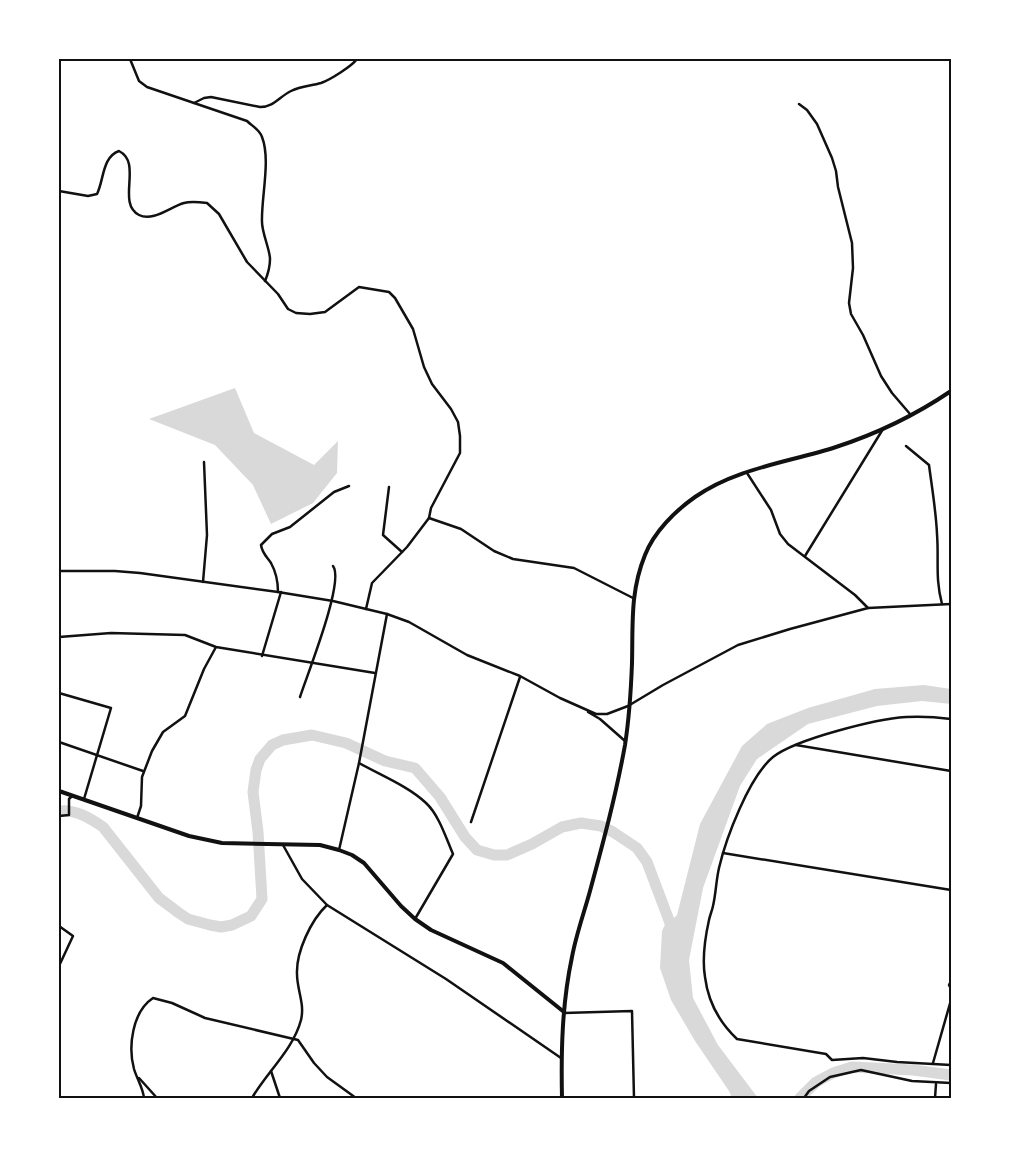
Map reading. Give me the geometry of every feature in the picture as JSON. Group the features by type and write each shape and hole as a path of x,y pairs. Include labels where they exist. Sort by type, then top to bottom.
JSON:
{"main road":[{"path":"562,1098 561,1058 566,985 572,955 613,806 625,742 632,666 633,598 645,554 660,529 694,497 715,485 747,473 837,446 885,427 951,391"},
{"path":"59,791 71,798 83,800 189,836 222,843 320,846 352,855 364,863 401,906 415,919 431,930 503,963 564,1013"}],"street":[{"path":"130,59 139,81 147,87 247,121 260,132 263,139 266,178 262,222 270,257 266,281"},
{"path":"194,103 211,97 268,107 290,91 303,86 321,83 349,67 357,59"},
{"path":"799,104 807,110 817,124 836,171 838,187 852,243 853,268 849,303 852,314 881,376 892,394 910,414"},
{"path":"59,191 88,196 97,194 108,160 112,153 119,151 126,156 129,162 130,200 133,209 139,215 157,214 185,202 207,203 218,214 247,262 278,294 288,309 296,313 325,312 359,287 388,292 395,298 413,329 424,367 432,384 451,409 458,422 460,453 431,508 429,518 402,552 372,583 366,609"},
{"path":"805,556 885,427"},
{"path":"906,446 929,464 937,535 936,566 942,604"},
{"path":"203,582 207,536 204,462"},
{"path":"747,473 771,510 780,534 788,544 868,608"},
{"path":"262,656 279,592 275,573 271,563 262,551 261,545 272,534 290,527 334,492 349,486"},
{"path":"389,487 383,536 402,552"},
{"path":"429,518 461,529 489,549 513,559 574,568 633,598"},
{"path":"300,696 333,602 336,574 333,566"},
{"path":"59,571 115,571 203,582 279,592 386,614 409,622 468,655 520,676 585,710 600,720 625,742"},
{"path":"585,710 596,714 607,714 628,706 662,685 738,645 868,608 951,604"},
{"path":"339,850 366,728 386,614"},
{"path":"59,643 60,637 111,632 185,636 216,647 262,656 375,673"},
{"path":"137,818 141,806 143,771 152,751 163,732 185,716 204,669 216,647"},
{"path":"471,822 520,676"},
{"path":"59,693 111,708 83,800"},
{"path":"951,719 933,716 904,717 865,725 816,737 786,748 772,758 762,770 739,813 723,853 709,920 704,956 704,975 714,1007 728,1031 737,1039 826,1054 832,1060 863,1058 951,1065"},
{"path":"59,742 143,771"},
{"path":"794,745 951,771"},
{"path":"359,763 427,804 434,814 453,854 415,919"},
{"path":"59,816 70,815 71,798"},
{"path":"284,845 302,879 327,905 446,979 561,1058"},
{"path":"723,853 951,890"},
{"path":"252,1098 293,1038 301,1021 302,1012 297,973 302,948 315,919 327,905"},
{"path":"59,926 73,936 59,966"},
{"path":"951,981 949,985 951,989"},
{"path":"144,1098 136,1075 132,1054 133,1032 138,1015 153,998 172,1003 205,1018 298,1040 314,1063 327,1077 356,1098"},
{"path":"933,1064 951,1000"},
{"path":"564,1013 632,1012 634,1098"},
{"path":"804,1098 809,1091 830,1077 860,1070 912,1081 936,1084 951,1083"},
{"path":"271,1071 280,1098"},
{"path":"136,1075 157,1098"},
{"path":"935,1098 936,1084"}],"shaded area":[{"path":"235,388 254,433 314,465 338,441 337,473 313,503 271,524 253,485 215,445 149,419"},
{"path":"924,685 951,689 951,704 922,701 877,706 808,724 757,759 740,786 703,888 689,960 693,998 718,1045 758,1098 732,1098 671,1000 660,968 662,931 669,916 673,919 677,915 700,824 742,746 767,724 808,708 875,689"}],"waterway":[{"path":"59,811 77,813 88,817 103,827 159,898 188,919 221,927 232,925 251,916 262,899 258,832 253,792 256,770 260,759 272,745 283,740 312,735 346,743 385,761 415,768 440,797 465,837 477,850 494,855 507,855 532,844 562,827 581,823 601,826 613,832 637,848 647,862 673,931"},
{"path":"800,1098 816,1082 833,1073 852,1067 913,1070 951,1075"}]}
